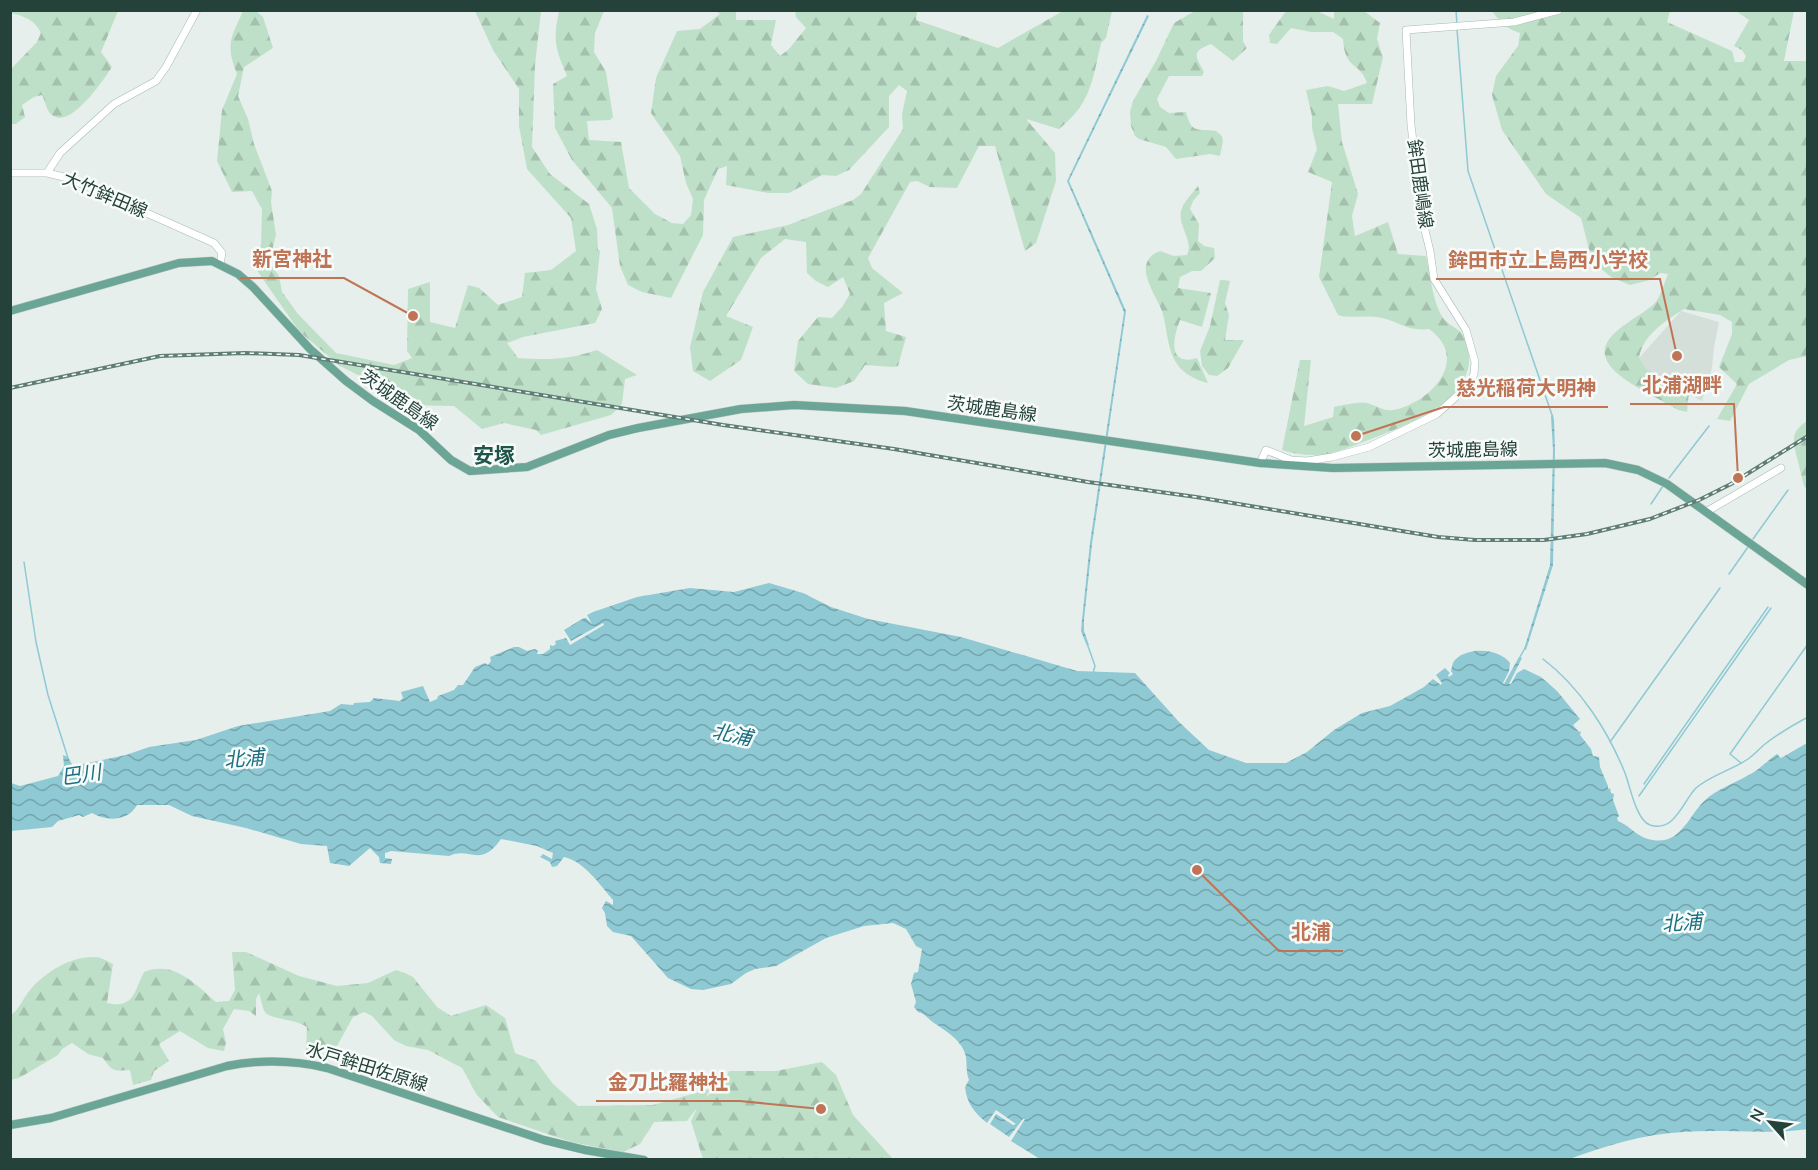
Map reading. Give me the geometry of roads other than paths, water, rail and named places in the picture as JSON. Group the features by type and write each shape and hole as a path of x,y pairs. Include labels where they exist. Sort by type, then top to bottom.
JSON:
{"main road":[{"name":"大竹鉾田線","path":"197,10 156,81 114,104 60,153 47,173 83,183 214,243 222,253 220,264"},
{"name":"鉾田鹿嶋線","path":"1260,463 1266,450 1284,458 1299,461 1332,457 1377,444 1433,417 1469,385 1474,375 1475,362 1466,330 1434,279 1424,222 1410,104 1406,30 1514,22 1558,10"},
{"path":"10,173 47,173"},
{"path":"10,311 179,263 203,261 220,264"},
{"name":"茨城鹿島線","path":"220,264 242,277 310,349 346,381 419,430 451,460 470,471 527,467 609,435 725,411 811,405 887,409 1260,463 1333,468 1605,463 1638,470 1667,484 1808,585"},
{"path":"1332,457 1333,468"},
{"path":"1706,512 1781,468"},
{"name":"水戸鉾田佐原線","path":"10,1125 51,1118 236,1064 256,1061 287,1061 327,1068 564,1145 644,1160"}],"water":[{"path":"1147,15 1149,16 1069,181 1126,311 1092,544 1084,620 1084,631 1089,645 1087,646 1081,631 1090,543 1124,312 1067,181"},
{"path":"1553,415 1555,450 1553,565 1526,650 1524,649 1550,565 1553,450 1551,416"},
{"name":"北浦","path":"769,583 803,593 831,607 868,619 961,637 1077,671 1135,673 1179,722 1209,750 1246,763 1286,763 1307,752 1334,730 1362,713 1390,706 1424,687 1433,679 1441,685 1436,675 1445,668 1450,673 1449,677 1453,674 1451,671 1456,659 1469,652 1492,652 1505,658 1510,663 1504,684 1519,657 1522,658 1509,684 1517,673 1524,669 1541,677 1557,691 1580,719 1573,725 1579,732 1581,731 1580,735 1591,749 1593,756 1599,757 1608,789 1610,788 1611,793 1614,794 1613,800 1619,816 1618,821 1645,838 1658,841 1668,839 1684,828 1710,796 1751,774 1777,754 1781,758 1807,743 1807,1129 1776,1132 1668,1133 1624,1141 1567,1160 1040,1159 1011,1141 1025,1119 1009,1137 990,1124 996,1114 1013,1125 1016,1124 996,1110 987,1123 972,1107 965,1087 969,1080 964,1051 949,1033 914,1007 916,1002 911,984 914,973 918,972 922,949 916,946 906,929 893,923 864,926 826,938 776,966 755,969 731,984 703,990 691,989 668,978 631,936 613,932 607,926 602,908 606,901 613,905 613,900 585,868 564,857 557,866 552,867 550,862 540,857 543,854 552,859 553,853 537,846 501,839 494,848 481,855 463,853 449,856 391,851 385,853 385,858 392,859 391,864 380,863 379,857 370,848 349,866 330,863 327,846 301,844 246,828 192,816 169,805 137,805 123,817 111,819 92,813 83,817 79,815 58,821 52,827 11,831 11,783 20,786 58,776 64,766 63,755 68,757 73,766 126,755 149,747 196,740 238,726 330,711 341,704 353,705 370,702 374,698 400,701 403,698 401,692 423,686 430,702 454,690 458,685 463,685 475,667 485,663 488,665 491,661 490,657 514,647 527,651 535,649 538,651 537,654 543,654 550,649 550,645 556,644 555,641 566,638 570,645 604,625 603,623 571,641 564,630 584,618 592,624 587,615 593,612 637,597 690,588 734,592"}],"waterway":[{"path":"1456,10 1457,25"},
{"path":"1457,29 1468,171 1552,415"},
{"path":"1669,478 1709,426"},
{"path":"1737,497 1772,477"},
{"path":"1651,504 1663,486"},
{"path":"1753,539 1788,490"},
{"path":"1729,574 1748,547"},
{"name":"巴川","path":"24,562 36,642 48,695 68,758"},
{"path":"1610,742 1720,588"},
{"path":"1644,784 1768,607"},
{"path":"1639,796 1771,608"},
{"path":"1741,763 1730,754 1808,644"},
{"path":"1088,646 1095,666 1093,673"},
{"path":"1520,657 1525,648"},
{"path":"1543,659 1569,683 1592,711 1618,757 1637,810 1645,822 1650,825 1659,826 1672,820 1702,783 1748,759 1765,744 1808,717"}],"railway":[{"path":"10,388 160,356 245,353 299,355 723,425 894,449 1438,537 1475,540 1544,540 1587,534 1650,519 1699,500 1731,484 1808,436"}],"place":[{"name":"新宮神社","path":"413,316"},
{"name":"鉾田市立上島西小学校","path":"1677,356"},
{"name":"慈光稲荷大明神","path":"1356,436"},
{"name":"北浦湖畔","path":"1738,478"},
{"name":"北浦","path":"1197,870"},
{"name":"金刀比羅神社","path":"821,1109"}],"district":[{"name":"安塚","path":"494,456"}]}
